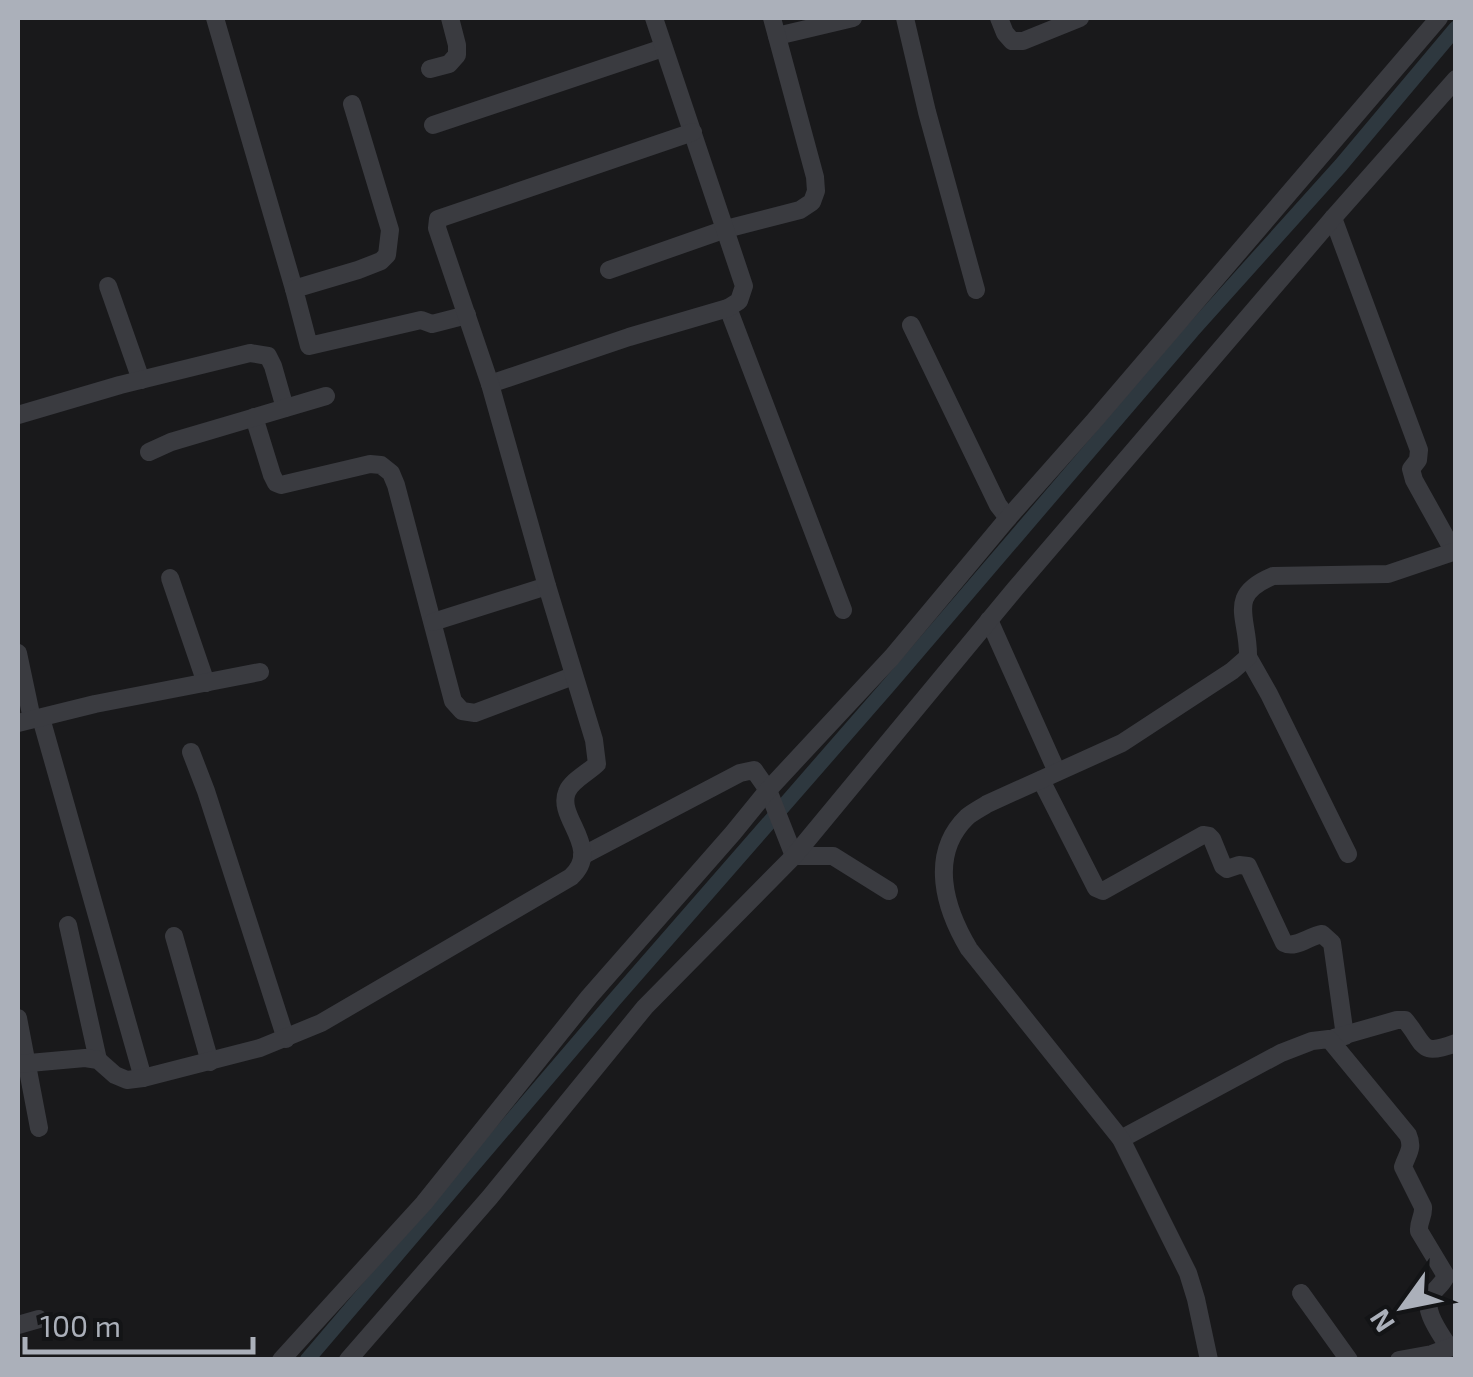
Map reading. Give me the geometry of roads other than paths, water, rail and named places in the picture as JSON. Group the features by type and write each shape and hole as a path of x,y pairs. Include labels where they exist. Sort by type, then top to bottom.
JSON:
{"street":[{"path":"215,18 310,346 421,320 432,324 466,315"},
{"path":"430,69 449,64 457,55 450,18"},
{"path":"490,384 728,308 739,300 744,286 654,18"},
{"path":"610,270 726,229 800,210 812,202 815,177 775,27 853,18"},
{"path":"904,18 976,290"},
{"path":"999,18 1012,41 1023,41 1080,18"},
{"path":"281,1360 424,1203 589,996 733,833 771,797 1438,18"},
{"path":"433,124 663,48"},
{"path":"348,1360 490,1197 645,1007 792,850 1332,218 1456,79"},
{"path":"294,288 358,270 387,256 390,230 352,104"},
{"path":"22,1063 86,1058 98,1060 115,1076 127,1080 286,1040 579,870 582,856 566,798 568,788 597,764 594,740 490,384 437,228 438,218 693,132"},
{"path":"1332,218 1419,450 1412,468 1414,480 1455,552 1388,574 1274,576 1257,583 1243,596 1241,612 1248,657 1348,854"},
{"path":"108,286 141,380"},
{"path":"728,308 843,610"},
{"path":"910,325 1008,518"},
{"path":"18,414 250,353 268,356 285,408"},
{"path":"149,452 326,396"},
{"path":"254,417 276,483 370,464 381,464 391,474 453,701 462,711 475,712 573,676"},
{"path":"170,578 206,683"},
{"path":"432,622 547,586"},
{"path":"989,620 1096,888 1104,891 1203,834 1212,839 1223,866 1248,866 1284,943 1294,945 1322,934 1332,943 1337,1037 1412,1143 1403,1167 1423,1207 1419,1231 1446,1276 1428,1303 1452,1347 1399,1360"},
{"path":"18,653 30,720 143,1078"},
{"path":"1209,1360 1188,1273 1121,1139 969,949 954,924 945,893 944,867 950,842 967,817 1122,744 1248,657"},
{"path":"30,720 260,672"},
{"path":"190,752 286,1040"},
{"path":"582,856 748,770 758,774 771,797 792,850"},
{"path":"792,850 834,856 889,891"},
{"path":"68,924 98,1060"},
{"path":"174,936 210,1062"},
{"path":"18,1018 22,1063 39,1128"},
{"path":"1121,1139 1297,1046 1397,1020 1405,1020 1429,1049 1456,1042"},
{"path":"1302,1293 1349,1360"},
{"path":"18,1326 39,1319"}],"waterway":[{"path":"307,1360 1456,28"}]}
